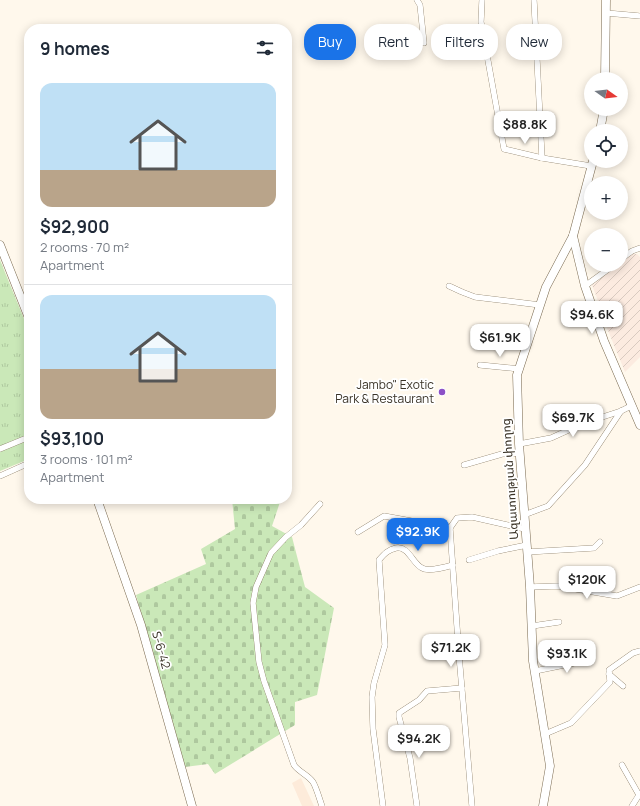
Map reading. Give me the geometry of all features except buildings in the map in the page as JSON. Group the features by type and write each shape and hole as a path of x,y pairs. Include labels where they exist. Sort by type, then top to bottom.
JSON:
{"street":[{"path":"417,0 420,5 424,43"},
{"path":"482,0 481,22 504,149 542,158 584,163"},
{"path":"534,0 542,158"},
{"path":"606,0 606,72"},
{"path":"606,13 640,16"},
{"name":"Ազատության փողոց","path":"543,806 550,766 535,671 519,453 517,375 546,287 573,236 591,168"},
{"path":"573,236 585,286 604,341 640,424"},
{"path":"0,245 24,305"},
{"path":"628,254 640,248"},
{"path":"585,286 604,272"},
{"path":"449,286 475,297 540,305"},
{"path":"480,365 520,368"},
{"path":"519,444 551,438 584,423 621,411 631,406"},
{"path":"524,515 548,506 585,465 621,411"},
{"path":"0,449 24,439"},
{"path":"464,465 502,454 519,453"},
{"path":"0,476 24,465"},
{"name":"Տ-6-42","path":"99,504 141,624 192,806"},
{"path":"320,504 301,525 271,553 256,587 253,603 258,662 264,681 294,765 312,781 322,806"},
{"path":"358,532 384,516 450,528"},
{"path":"472,806 450,528 457,518 472,517 525,529"},
{"path":"469,560 498,551 527,548 594,548 600,542"},
{"path":"383,806 373,729 372,697 374,683 385,645 379,560 388,550 401,547 406,550 410,557 422,569 429,570 453,565"},
{"path":"530,587 558,586 617,596 640,588"},
{"path":"532,626 559,622"},
{"path":"546,734 571,722 610,682 609,670 633,652 640,651"},
{"path":"535,671 579,662 592,655"},
{"path":"609,674 623,686"},
{"path":"417,806 410,758 399,713 419,700 427,691 462,688"},
{"path":"622,765 639,795 632,806"}],"shaded area":[{"path":"632,254 637,254 640,257 640,357 625,372 607,328 614,319 600,306 592,285 609,272 628,272 628,257"},
{"path":"301,778 314,806 302,806 292,783"}],"green space":[{"path":"0,260 24,319 24,461 0,471"},
{"path":"232,504 279,504 272,526 292,537 305,587 334,608 317,695 295,702 295,725 215,774 208,764 185,767 136,595 206,564 201,549 235,529"}],"place":[{"name":"Jambo\" Exotic Park & Restaurant","path":"442,392"}]}
